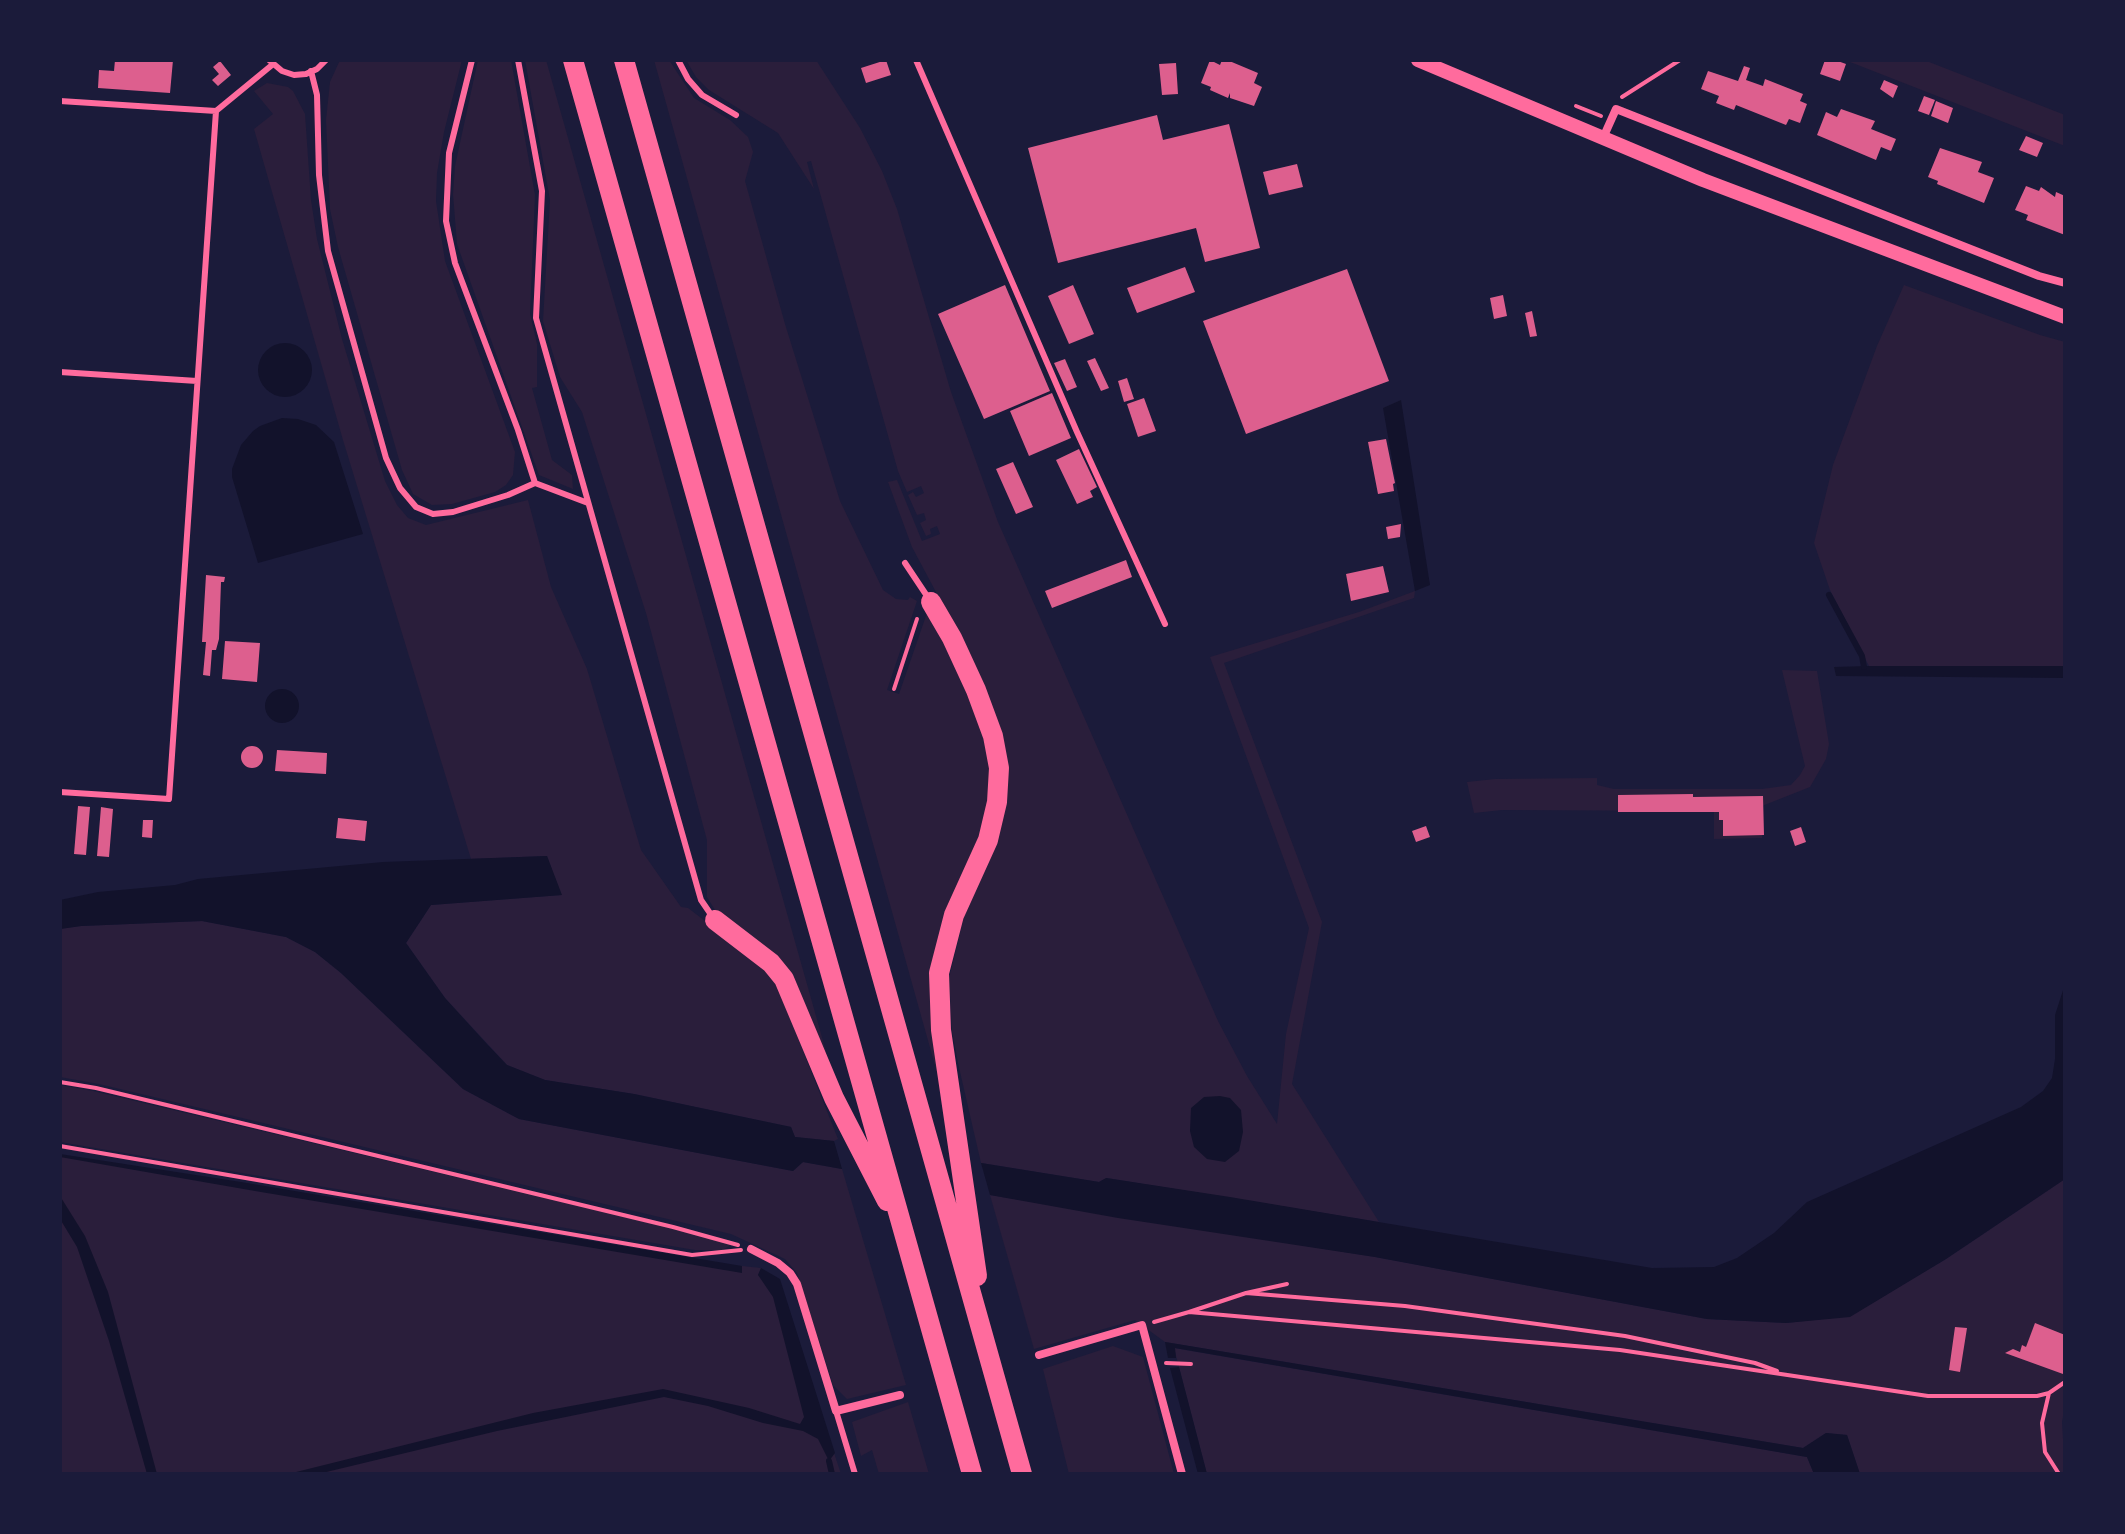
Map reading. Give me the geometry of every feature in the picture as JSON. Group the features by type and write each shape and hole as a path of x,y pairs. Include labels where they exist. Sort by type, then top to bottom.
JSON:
{"highway":[{"path":"573,60 972,1474"},
{"path":"624,60 1022,1474"},
{"path":"928,598 952,638 976,690 996,747 999,768 997,802 991,829 949,930 939,973 941,1030 988,1355"},
{"path":"715,920 771,963 784,979 834,1098 905,1237"}],"street":[{"path":"1418,60 1718,185 2065,317"},
{"path":"1603,138 1616,109 2065,283"},
{"path":"751,1249 778,1263 797,1284 836,1411 900,1395"},
{"path":"1039,1355 1142,1325 1182,1474"}],"lane":[{"path":"60,792 169,799 216,111 270,62 294,75 311,71 326,60"},
{"path":"472,60 449,153 445,188 446,221 455,263 535,483"},
{"path":"518,60 542,191 536,318 701,900 715,920"},
{"path":"678,60 688,79 702,95 736,115"},
{"path":"916,60 1077,432 1165,624"},
{"path":"311,71 317,95 319,175 328,251 394,478 416,507 425,512 443,514 508,495 535,483 588,503"},
{"path":"60,101 216,111"},
{"path":"60,372 197,381"},
{"path":"905,563 928,598"},
{"path":"836,1411 855,1474"}],"path":[{"path":"1616,109 1623,95 1680,60"},
{"path":"894,689 928,598"},
{"path":"60,1082 96,1088 659,1223 751,1249"},
{"path":"60,1146 692,1255 751,1249"},
{"path":"1142,1325 1246,1293 1287,1284"},
{"path":"1246,1293 1405,1306 1625,1336 1755,1363 1786,1375"},
{"path":"1184,1314 1620,1350 1928,1396 2037,1396 2049,1393 2065,1382"},
{"path":"1152,1363 1191,1364"},
{"path":"2049,1393 2042,1423 2043,1438 2045,1452 2059,1474"}],"shaded area":[{"path":"340,60 462,60 444,132 436,201 445,261 515,452 513,475 506,485 495,492 452,504 432,505 413,494 402,470 330,209 326,120 330,82"},
{"path":"478,60 511,60 535,195 530,314 537,344 537,387 532,388 552,460 572,475 573,489 539,475 457,244 453,194 455,166"},
{"path":"525,60 546,60 827,1055 792,981 718,915 707,897 707,840 646,613 582,412 560,377 543,321 550,200"},
{"path":"654,60 669,60 694,98 730,120 748,137 753,152 745,181 840,501 883,590 896,599 908,600 910,597 917,601 887,690 899,694 928,610 981,720 991,765 985,824 950,905 941,1087"},
{"path":"686,60 816,60 860,128 897,209 951,392 998,522 1218,1021 1277,1124 1286,1034 1309,928 1210,657 1359,612 1415,591 1414,598 1224,663 1322,922 1292,1084 1379,1222 1107,1178 1099,1182 981,1163 952,1031 949,978 964,917 1002,818 961,639 912,547 888,482 897,480 922,541 940,534 937,526 930,529 931,534 926,536 920,523 926,520 924,513 917,515 908,495 913,492 916,497 924,493 921,486 907,492 898,471 811,161 807,162 814,189 778,133 709,90 696,77"},
{"path":"1845,60 1924,60 2065,115 2065,146"},
{"path":"267,83 293,91 305,114 317,239 342,339 385,481 397,505 408,518 426,525 528,500 551,587 587,669 641,850 681,907 688,908 755,959 774,978 838,1139 795,1137 791,1127 634,1094 545,1080 507,1065 445,998 406,943 431,905 561,895 547,856 471,859 343,440 254,129 273,114 254,91"},
{"path":"1904,285 2065,342 2065,666 1869,666 1830,590 1814,543 1833,465 1877,346"},
{"path":"285,343 304,351 312,370 304,389 285,397 266,389 258,370 266,351"},
{"path":"1401,400 1430,585 1415,591 1383,408"},
{"path":"282,418 316,425 334,442 363,534 258,563 232,469 241,445 253,431"},
{"path":"2065,666 2065,678 1836,676 1834,667"},
{"path":"1782,670 1817,671 1829,744 1826,759 1810,787 1762,806 1762,838 1714,839 1714,811 1502,810 1474,813 1467,782 1495,779 1597,778 1597,785 1614,789 1762,789 1791,785 1805,766"},
{"path":"282,689 294,694 299,706 294,718 282,723 270,718 265,706 270,694"},
{"path":"547,856 562,895 431,905 406,943 445,998 486,1043 507,1065 545,1080 634,1094 791,1127 795,1137 834,1141 842,1169 803,1162 793,1171 519,1119 463,1089 341,973 315,952 286,937 202,921 60,929 60,900 98,892 175,885 198,879 383,862"},
{"path":"202,921 286,937 315,952 463,1089 519,1119 793,1171 803,1162 842,1169 906,1385 847,1399 833,1385 797,1273 785,1259 731,1234 60,1077 60,929"},
{"path":"2065,984 2065,1179 1946,1259 1850,1317 1786,1323 1707,1319 1375,1257 1118,1218 990,1195 981,1163 1099,1182 1106,1178 1230,1197 1652,1268 1714,1267 1737,1258 1774,1233 1807,1202 2021,1107 2043,1091 2052,1078 2055,1015"},
{"path":"60,1085 687,1232 730,1246 722,1250 695,1250 60,1142"},
{"path":"1204,1097 1230,1098 1241,1110 1243,1132 1239,1151 1225,1162 1207,1159 1194,1147 1190,1131 1191,1108"},
{"path":"60,1154 742,1266 742,1273 60,1157"},
{"path":"60,1156 741,1272 742,1266 761,1268 758,1275 777,1281 841,1474 60,1474"},
{"path":"2065,1179 2065,1406 2062,1422 2065,1474 1860,1474 1847,1435 1826,1433 1803,1448 1165,1342 1135,1320 1034,1349 990,1195 1375,1257 1707,1319 1786,1323 1850,1316 1946,1259"},
{"path":"60,1196 85,1236 108,1292 157,1474 147,1474 109,1341 77,1247 60,1219"},
{"path":"761,1268 780,1279 835,1453 829,1461 818,1439 803,1431 664,1397 497,1431 318,1474 288,1474 533,1413 663,1389 749,1408 800,1424 804,1417 773,1297 758,1275"},
{"path":"1165,1342 1803,1448 1826,1433 1847,1435 1860,1474 1814,1474 1807,1457 1175,1348 1176,1358 1168,1358"},
{"path":"1113,1346 1143,1357 1174,1474 1069,1474 1043,1369"},
{"path":"1174,1348 1807,1457 1814,1474 1207,1474"},
{"path":"1179,1367 1207,1474 1198,1474 1170,1368"},
{"path":"908,1402 929,1474 879,1474 872,1450 861,1456 852,1422"}],"building":[{"path":"115,60 173,60 170,93 98,88 99,70 114,71"},
{"path":"886,60 891,75 866,83 861,68"},
{"path":"1210,60 1220,65 1222,60 1227,60 1258,73 1254,83 1262,87 1254,106 1230,98 1230,93 1228,98 1201,83"},
{"path":"1825,60 1846,64 1840,81 1820,74"},
{"path":"220,61 231,75 218,86 212,80 219,74 213,67"},
{"path":"1176,63 1178,94 1162,95 1159,64"},
{"path":"1744,66 1750,68 1746,80 1763,86 1765,79 1803,94 1800,101 1807,104 1800,123 1789,119 1786,125 1736,105 1734,110 1716,103 1719,96 1701,89 1708,71 1738,81"},
{"path":"1884,80 1898,86 1893,98 1880,89"},
{"path":"1924,96 1935,100 1929,115 1918,111"},
{"path":"1936,101 1953,108 1948,123 1931,116"},
{"path":"1841,109 1875,121 1871,129 1896,139 1891,151 1881,147 1876,160 1817,135 1826,112 1837,117"},
{"path":"1157,115 1163,140 1229,124 1260,248 1205,262 1196,228 1058,263 1028,148"},
{"path":"2026,136 2043,143 2037,157 2019,150"},
{"path":"1940,148 1982,162 1978,172 1994,178 1984,203 1937,184 1938,181 1928,177"},
{"path":"1297,164 1303,187 1269,195 1263,172"},
{"path":"2026,186 2039,191 2041,187 2055,197 2056,192 2065,196 2065,235 2026,220 2028,215 2015,210"},
{"path":"1185,267 1195,292 1137,313 1127,288"},
{"path":"1347,269 1389,381 1246,434 1203,321"},
{"path":"1005,285 1050,391 984,419 938,314"},
{"path":"1073,285 1094,334 1069,344 1048,296"},
{"path":"1503,295 1507,316 1494,319 1490,298"},
{"path":"1532,311 1537,336 1530,337 1525,313"},
{"path":"1095,358 1109,388 1101,391 1087,361"},
{"path":"1065,359 1077,387 1067,391 1054,363"},
{"path":"1127,378 1134,399 1124,402 1118,381"},
{"path":"1052,393 1071,438 1029,456 1010,411"},
{"path":"1144,398 1156,431 1138,437 1127,404"},
{"path":"1386,439 1394,491 1378,494 1368,442"},
{"path":"1079,449 1097,487 1090,491 1093,497 1077,504 1056,460"},
{"path":"1013,462 1033,507 1016,514 996,469"},
{"path":"1401,524 1400,537 1388,539 1386,527"},
{"path":"1126,560 1132,577 1052,608 1045,591"},
{"path":"1383,566 1389,592 1351,601 1346,574"},
{"path":"206,575 225,577 221,582 219,639 216,650 212,650 210,676 203,675"},
{"path":"225,641 260,643 257,682 222,679"},
{"path":"252,746 263,757 252,768 241,757"},
{"path":"277,750 327,753 326,774 275,771"},
{"path":"1693,794 1693,797 1763,796 1764,835 1723,836 1723,820 1719,820 1719,812 1618,812 1618,795"},
{"path":"78,806 90,807 86,855 74,854"},
{"path":"101,807 113,809 109,857 97,856"},
{"path":"338,818 367,821 365,841 336,838"},
{"path":"143,820 153,820 152,838 142,837"},
{"path":"1426,826 1430,837 1416,842 1412,831"},
{"path":"1801,827 1806,842 1795,846 1790,831"},
{"path":"2035,1323 2065,1335 2063,1374 2005,1353 2013,1349 2020,1352 2022,1345 2026,1347"},
{"path":"1955,1327 1967,1328 1960,1372 1949,1370"}],"waterway":[{"path":"1829,595 1862,656 1864,667"},
{"path":"829,1461 832,1474"}]}
